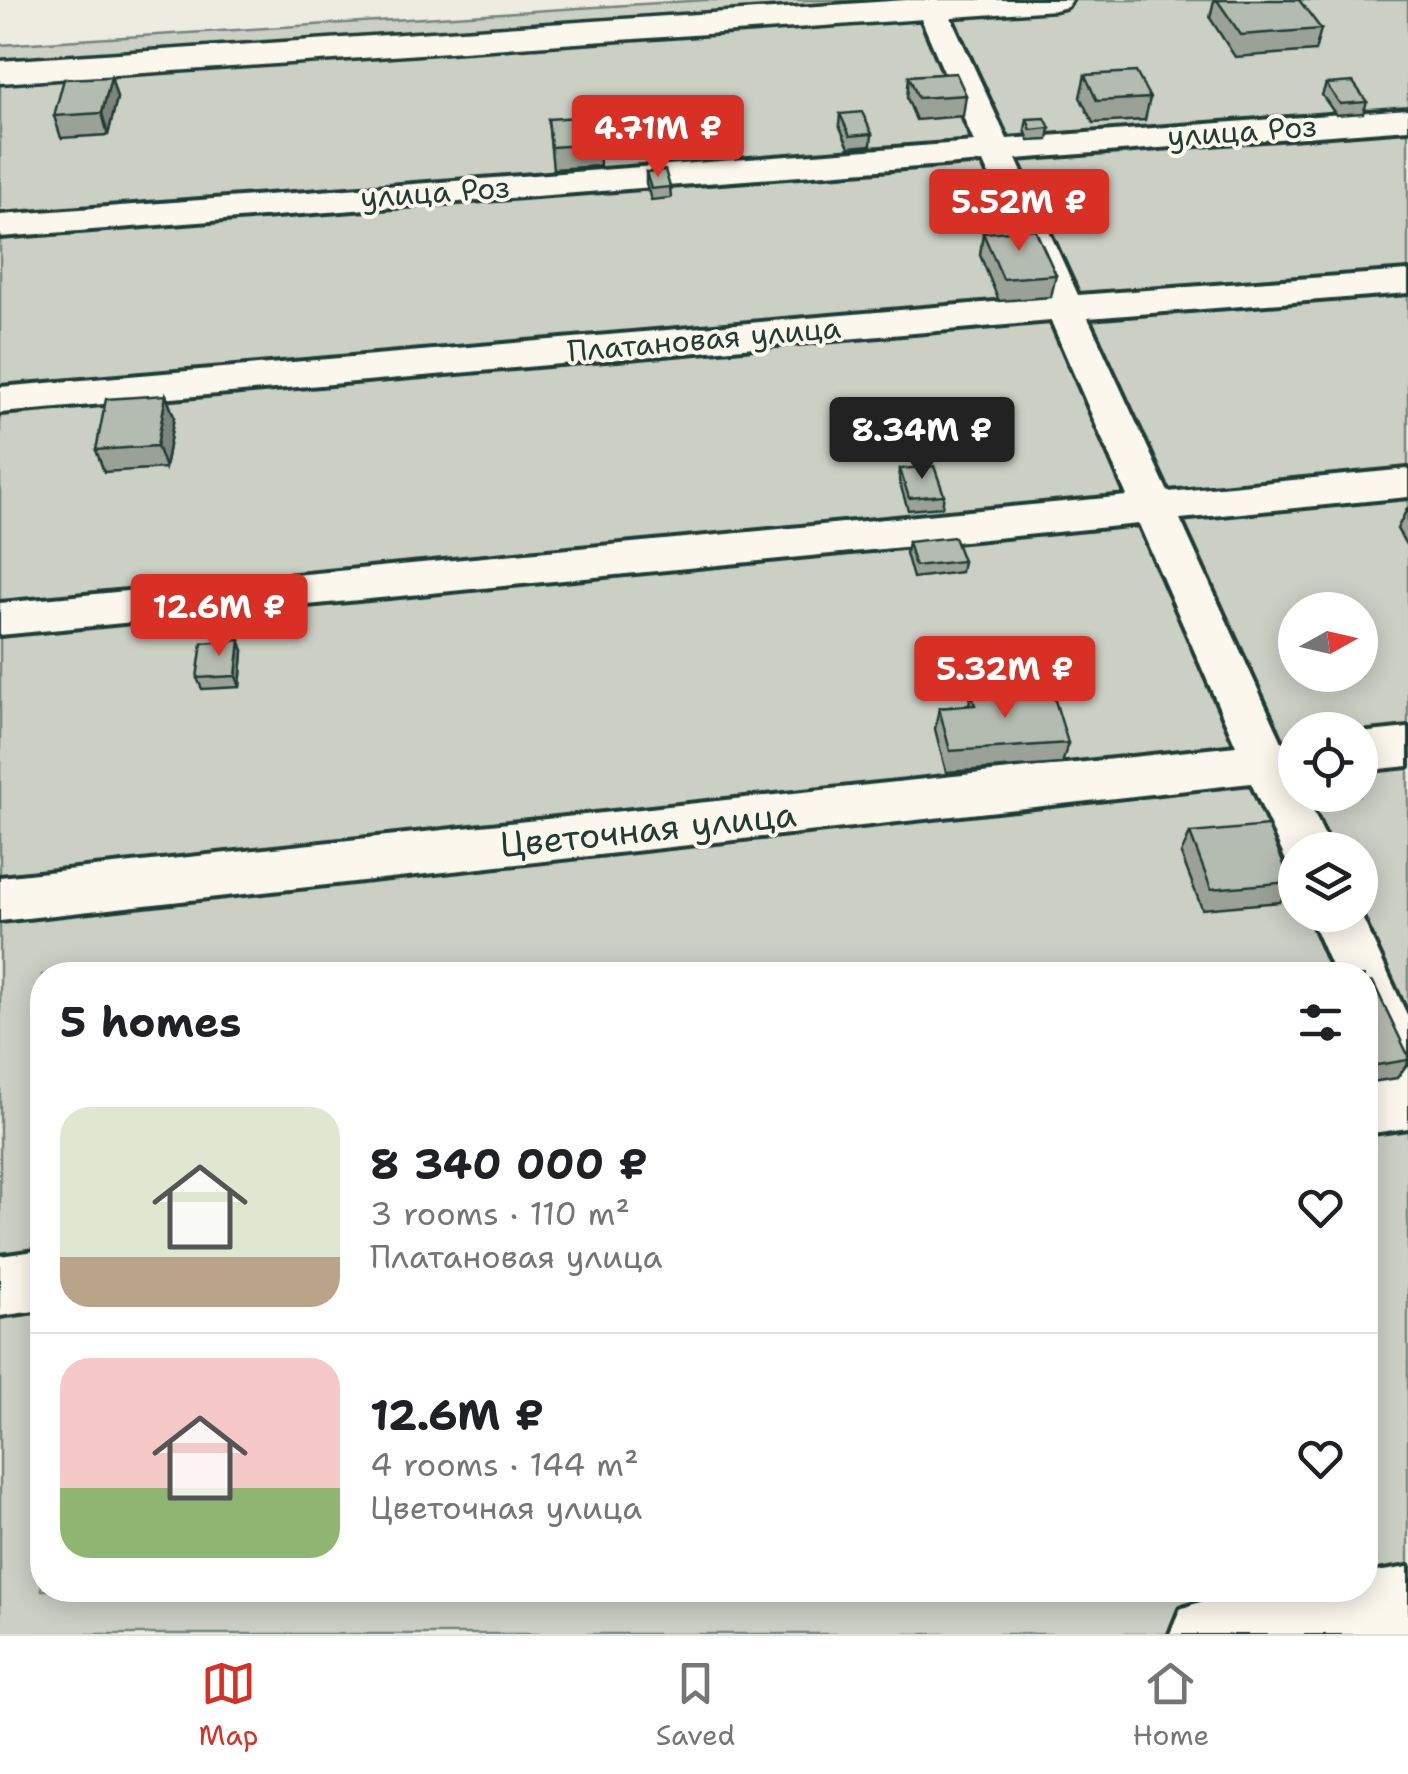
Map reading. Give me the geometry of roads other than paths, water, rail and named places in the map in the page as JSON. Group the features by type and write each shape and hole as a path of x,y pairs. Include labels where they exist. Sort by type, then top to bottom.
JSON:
{"street":[{"path":"0,72 1055,0"},
{"path":"932,9 1155,508 1278,757"},
{"name":"улица Роз","path":"0,226 1408,119"},
{"name":"Платановая улица","path":"0,400 1408,282"},
{"path":"0,619 1408,484"},
{"path":"1378,750 1408,746"},
{"name":"Цветочная улица","path":"0,899 1278,761"},
{"path":"1343,932 1356,962"},
{"path":"1378,1011 1408,1078"},
{"path":"1378,1106 1408,1102"},
{"path":"0,1286 30,1282"},
{"path":"1205,1634 1408,1601"}]}
